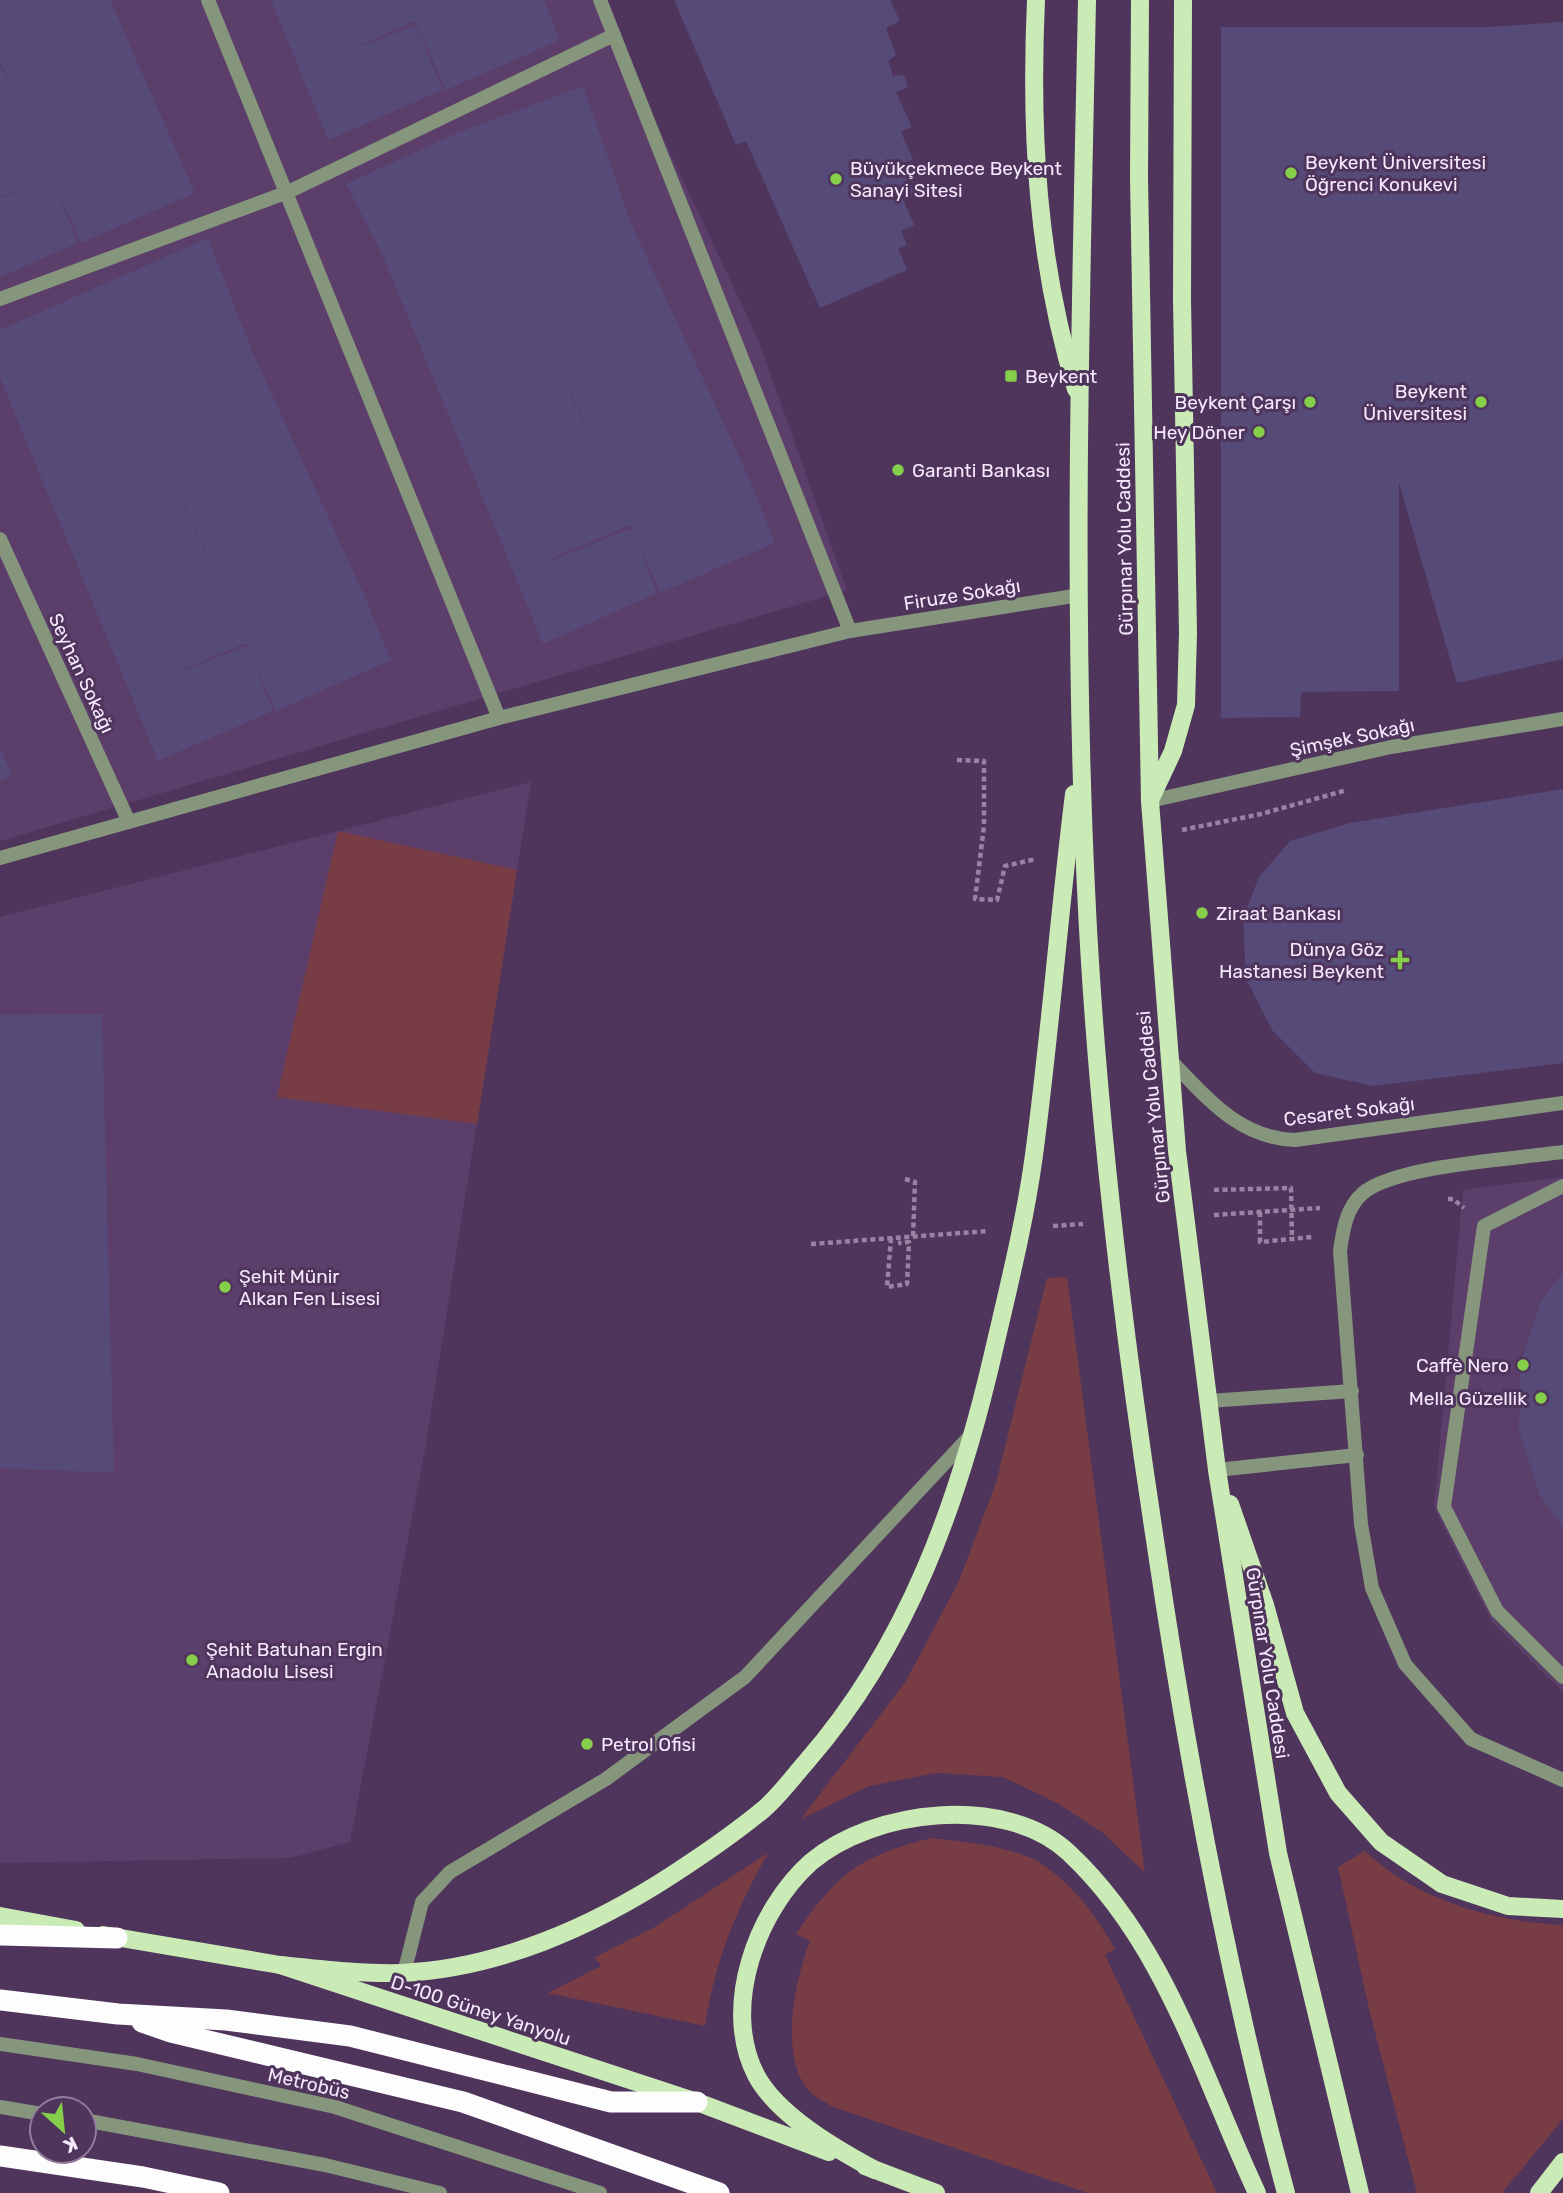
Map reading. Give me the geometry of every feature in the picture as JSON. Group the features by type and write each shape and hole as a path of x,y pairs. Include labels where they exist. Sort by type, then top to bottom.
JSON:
{"highway":[{"path":"0,1935 117,1938"},
{"path":"0,2000 118,2014 226,2020 351,2036 611,2102 697,2102"},
{"path":"118,2014 171,2032 463,2102 719,2193"},
{"path":"0,2156 143,2177 219,2193"}],"main road":[{"path":"1036,0 1032,93 1045,265 1059,336 1082,409"},
{"path":"1087,0 1080,595 1081,736 1095,1047 1105,1167 1140,1445 1195,1783 1238,1991 1286,2193"},
{"name":"Gürpınar Yolu Caddesi","path":"1140,0 1139,178 1150,801 1168,1058 1217,1470 1278,1853 1360,2193"},
{"path":"1150,801 1173,751 1186,705 1188,633 1182,300 1184,0"},
{"path":"280,1965 354,1973 404,1973 458,1967 533,1946 582,1925 634,1900 698,1858 766,1807 837,1726 894,1637 935,1550 975,1432 1034,1158 1081,736"},
{"path":"1217,1470 1265,1605 1295,1713 1338,1793 1381,1842 1442,1884 1508,1906 1563,1909"},
{"path":"875,2170 830,2146 790,2114 757,2077 746,2052 742,2014 750,1960 775,1906 811,1862 852,1837 916,1816 967,1813 1019,1824 1065,1850 1105,1889 1145,1946 1177,2008 1257,2193"},
{"name":"D-100 Güney Yanyolu","path":"0,1916 280,1965 697,2102 936,2193"},
{"path":"1539,2193 1563,2162"}],"street":[{"path":"208,0 499,718"},
{"path":"600,0 850,631"},
{"path":"0,299 288,192 614,35"},
{"name":"Seyhan Sokağı","path":"0,539 129,822"},
{"name":"Firuze Sokağı","path":"0,858 499,718 850,631 1080,595"},
{"name":"Şimşek Sokağı","path":"1150,801 1391,747 1563,719"},
{"name":"Cesaret Sokağı","path":"1168,1058 1238,1125 1270,1139 1295,1140 1563,1102"},
{"path":"1563,1152 1414,1173 1381,1182 1362,1194 1345,1219 1340,1251 1361,1524 1372,1588 1405,1664 1471,1739 1563,1780"},
{"path":"1563,1186 1484,1226 1444,1507 1497,1611 1563,1677"},
{"path":"1209,1401 1352,1391"},
{"path":"404,1973 422,1902 450,1872 606,1779 745,1678 975,1432"},
{"path":"1217,1470 1357,1455"},
{"name":"Metrobüs","path":"0,2044 137,2064 335,2107 600,2193"},
{"path":"0,2107 28,2112"},
{"path":"98,2123 325,2165 440,2193"}],"path":[{"path":"957,760 984,761 984,826 975,899 997,900 1005,866"},
{"path":"1261,814 1359,787"},
{"path":"905,1179 915,1182 913,1237"},
{"path":"1207,1190 1291,1188 1292,1239"},
{"path":"1260,1212 1260,1242 1342,1234"},
{"path":"891,1238 887,1287 907,1284 909,1242 898,1243"}],"shaded area":[{"path":"0,0 598,0 758,339 847,590 0,841"},
{"name":"Şehit Münir Alkan Fen Lisesi","path":"531,782 425,1450 350,1842 290,1858 0,1863 0,917"},
{"path":"338,831 517,870 477,1124 277,1097"},
{"path":"1563,1177 1563,1692 1492,1622 1434,1508 1463,1190"},
{"path":"1067,1277 1145,1873 1103,1833 1057,1803 1003,1777 936,1773 869,1786 801,1819 906,1681 959,1581 996,1483 1047,1278"},
{"path":"932,1838 986,1845 1026,1856 1049,1869 1082,1900 1115,1949 1105,1955 1217,2193 1088,2193 833,2107 810,2092 800,2077 794,2059 792,2018 799,1977 810,1941 796,1934 825,1896 852,1870 886,1852"},
{"path":"1365,1851 1408,1883 1457,1905 1510,1919 1563,1925 1563,2119 1502,2193 1417,2193 1370,2013 1338,1867"},
{"path":"768,1853 728,1937 709,2002 705,2026 548,1993 601,1966 595,1957 653,1928"}],"building":[{"path":"0,0 110,0 195,193 81,243 56,188 78,243 0,277 0,198 52,178 0,197 0,65 16,97 0,62"},
{"path":"271,0 544,0 560,40 446,90 415,21 348,51 416,25 443,90 328,140"},
{"path":"674,0 890,0 900,21 886,28 896,55 888,61 893,76 904,75 908,87 896,92 912,127 901,132 913,159 902,164 915,194 903,199 914,225 901,231 907,245 898,249 907,270 820,308 746,141 736,145"},
{"path":"1563,22 1563,659 1457,683 1399,483 1399,691 1301,692 1300,717 1221,718 1221,27 1488,27"},
{"path":"583,86 631,223 749,478 775,543 660,593 636,539 657,593 543,644 382,254 346,184 457,133","holes":["557,365 583,419 595,448","631,525 632,528 550,559"]},
{"path":"208,238 252,351 391,660 276,711 253,661 273,711 158,761 0,378 0,330","holes":["173,481 180,495 207,555 206,555","246,643 247,645 180,672 180,671"]},
{"path":"0,748 12,776 0,781"},
{"path":"1563,789 1563,1063 1373,1086 1315,1073 1272,1030 1246,979 1243,918 1259,877 1290,841 1350,823"},
{"path":"102,1014 114,1473 0,1468 0,1015"},
{"name":"Mella Güzellik","path":"1563,1272 1563,1528 1540,1495 1519,1431 1520,1365 1541,1301"}],"place":[{"name":"Beykent Üniversitesi Öğrenci Konukevi","path":"1291,173"},
{"name":"Büyükçekmece Beykent Sanayi Sitesi","path":"836,179"},
{"name":"Beykent","path":"1011,376"},
{"name":"Beykent Çarşı","path":"1310,402"},
{"name":"Beykent Üniversitesi","path":"1481,402"},
{"name":"Hey Döner","path":"1259,432"},
{"name":"Garanti Bankası","path":"898,470"},
{"name":"Ziraat Bankası","path":"1202,913"},
{"name":"Dünya Göz Hastanesi Beykent","path":"1400,960"},
{"name":"Şehit Münir Alkan Fen Lisesi","path":"225,1287"},
{"name":"Caffè Nero","path":"1523,1365"},
{"name":"Mella Güzellik","path":"1541,1398"},
{"name":"Şehit Batuhan Ergin Anadolu Lisesi","path":"192,1660"},
{"name":"Petrol Ofisi","path":"587,1744"}]}
